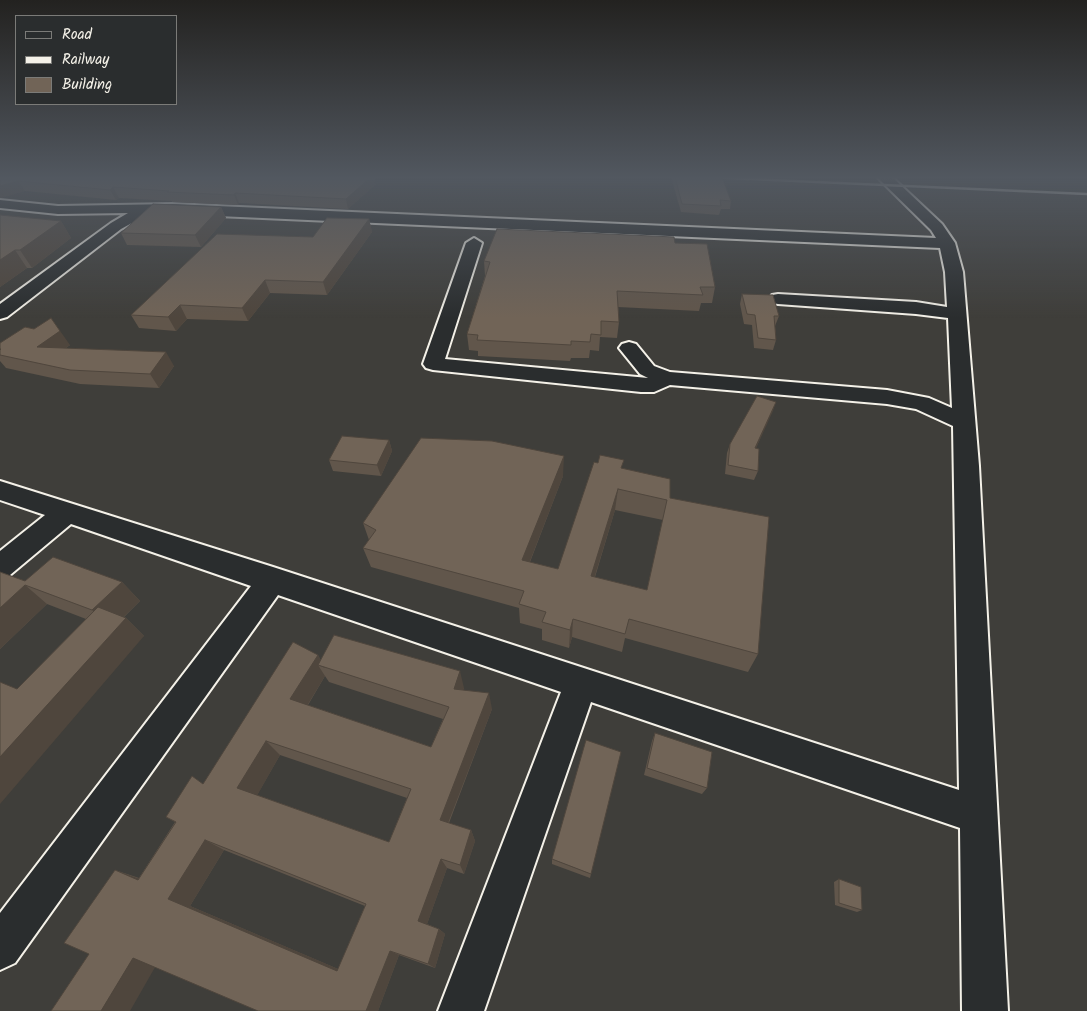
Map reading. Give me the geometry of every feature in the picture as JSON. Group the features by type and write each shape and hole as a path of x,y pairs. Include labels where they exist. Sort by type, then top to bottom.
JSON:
{"street":[{"path":"0,313 118,224"},
{"path":"506,224 948,243"},
{"path":"933,224 948,243 954,272 957,314 964,422 985,1011"},
{"path":"474,243 433,364 641,386 654,385 666,378"},
{"path":"778,299 916,308 957,314"},
{"path":"629,348 647,370 666,378 887,397 922,403 964,422"},
{"path":"0,490 273,579 979,816"},
{"path":"0,567 68,511"},
{"path":"0,948 273,579"},
{"path":"461,1011 581,683"}],"building":[{"path":"0,224 57,224 20,250 15,250 0,260"},
{"path":"131,224 205,224 195,235 121,233"},
{"path":"322,224 365,224 323,282 265,280 242,308 180,305 168,317 131,315 217,234 313,237"},
{"path":"497,229 674,237 675,243 707,244 715,287 700,287 703,295 617,291 619,322 601,321 601,335 591,334 590,342 571,341 571,345 477,340 478,335 467,334 490,262 484,261"},
{"path":"742,294 773,295 779,316 774,316 776,340 758,338 755,315 747,314"},
{"path":"51,318 60,331 37,347 166,352 150,374 70,370 0,355 0,343 25,327 34,329"},
{"path":"757,396 776,402 755,448 759,449 758,471 728,465 730,444"},
{"path":"342,436 389,440 377,465 329,460"},
{"path":"421,438 492,441 564,456 522,560 558,569 594,462 598,463 600,455 624,460 621,468 670,479 670,498 769,517 758,654 629,619 625,634 573,619 570,630 542,622 546,612 519,604 524,591 363,548 376,530 363,523","holes":["618,489 667,500 647,590 591,576"]},
{"path":"53,557 122,582 92,610 25,585 0,608 0,572 25,581"},
{"path":"98,607 126,618 0,757 0,682 17,689"},
{"path":"334,635 460,671 454,689 489,693 440,820 471,830 460,865 441,859 418,921 439,929 428,964 390,951 366,1011 258,1011 133,958 101,1011 51,1011 89,954 64,943 115,870 138,880 176,822 166,817 192,776 203,784 293,642 318,655 290,699 431,747 449,707 318,665","holes":["266,741 411,789 389,842 237,788","205,840 366,904 337,971 168,899"]},
{"path":"655,733 712,752 707,788 647,768"},
{"path":"586,740 621,752 591,874 552,859"},
{"path":"839,879 861,887 862,910 839,903"}]}
